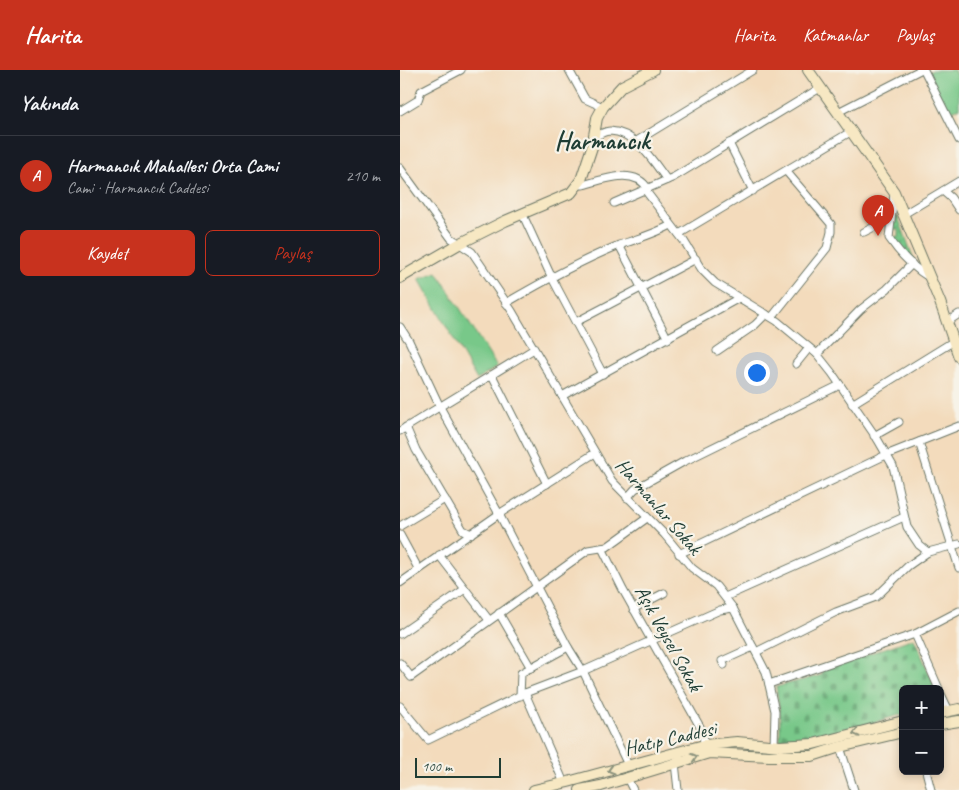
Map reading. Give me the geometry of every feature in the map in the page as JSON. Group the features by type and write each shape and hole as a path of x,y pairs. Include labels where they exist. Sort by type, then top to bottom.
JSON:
{"main road":[{"path":"400,278 459,244 522,213 570,193 584,172 592,147 597,118 603,107 622,86 652,70"},
{"path":"808,70 894,192 931,278 959,357"},
{"path":"944,723 959,721"},
{"name":"Hatıp Caddesi","path":"534,790 704,744 736,742 774,746 814,744 899,722"},
{"name":"Hatıp Caddesi","path":"580,790 627,778 709,752 812,756 840,747 899,733"}],"street":[{"path":"400,111 418,100 421,91 461,70"},
{"path":"569,70 585,99 603,107"},
{"path":"635,142 753,70"},
{"path":"838,112 920,70"},
{"path":"924,70 959,140"},
{"path":"614,203 667,180 820,88"},
{"path":"594,136 609,131 626,136 642,147 667,180"},
{"path":"679,234 852,131"},
{"path":"729,143 753,191"},
{"name":"Harmanlar Sokak","path":"400,168 451,238 472,252 506,303 612,482 664,534 692,568 716,586 733,608 766,672 775,711 774,746"},
{"path":"717,350 769,315 827,248 831,224 786,171"},
{"path":"577,185 624,175 645,183 647,189 702,270 715,283 769,315 817,354 840,385 893,466 906,527 919,545 928,552"},
{"path":"904,214 959,181"},
{"path":"943,191 952,198 959,210"},
{"path":"894,192 889,238 898,251 931,278"},
{"path":"522,213 551,276 603,374"},
{"path":"864,232 890,219"},
{"path":"506,303 551,276 618,245 655,234 671,225"},
{"path":"618,245 668,339"},
{"path":"576,322 696,259"},
{"path":"817,354 860,310 887,289 912,264"},
{"path":"562,396 739,298"},
{"path":"947,322 959,314"},
{"path":"400,327 403,337 500,514 568,647 583,671 628,765"},
{"path":"852,404 954,342"},
{"path":"796,364 809,348"},
{"path":"471,534 463,530 403,429 534,349"},
{"path":"492,374 547,484"},
{"path":"627,498 636,489 685,461 840,385"},
{"path":"874,436 898,422"},
{"path":"679,554 886,455 959,426"},
{"path":"919,442 959,568"},
{"path":"400,583 500,514 595,453"},
{"path":"400,526 444,499"},
{"path":"725,598 904,517"},
{"path":"400,663 412,676 588,550 607,547 647,518"},
{"path":"400,535 419,570"},
{"path":"724,665 722,661 876,597 908,566 928,552 959,544"},
{"name":"Aşık Veysel Sokak","path":"602,548 633,609 703,732 704,744"},
{"path":"439,556 489,620"},
{"path":"400,634 465,589"},
{"path":"633,609 664,592"},
{"path":"400,706 428,740 523,695 583,671 720,610 733,608"},
{"path":"769,684 915,634 959,610"},
{"path":"499,613 531,668"},
{"path":"915,634 938,685"},
{"path":"564,783 523,695 521,673 568,647"},
{"path":"944,699 949,711"},
{"path":"840,747 854,790"},
{"path":"675,763 678,790"},
{"path":"927,775 931,790"},
{"path":"627,778 633,790"}],"green space":[{"path":"933,70 954,70 959,81 959,108 948,113 927,73"},
{"path":"896,216 916,265 896,245 892,237 899,236 899,229 893,229"},
{"path":"437,272 497,367 477,380 419,279"},
{"path":"914,638 934,685 899,685 899,715 809,741 786,744 780,740 780,713 776,687 822,675 822,670"}],"place":[{"name":"Harmancık Mahallesi Orta Cami","path":"878,236"}],"district":[{"name":"Harmancık","path":"602,140"}]}
